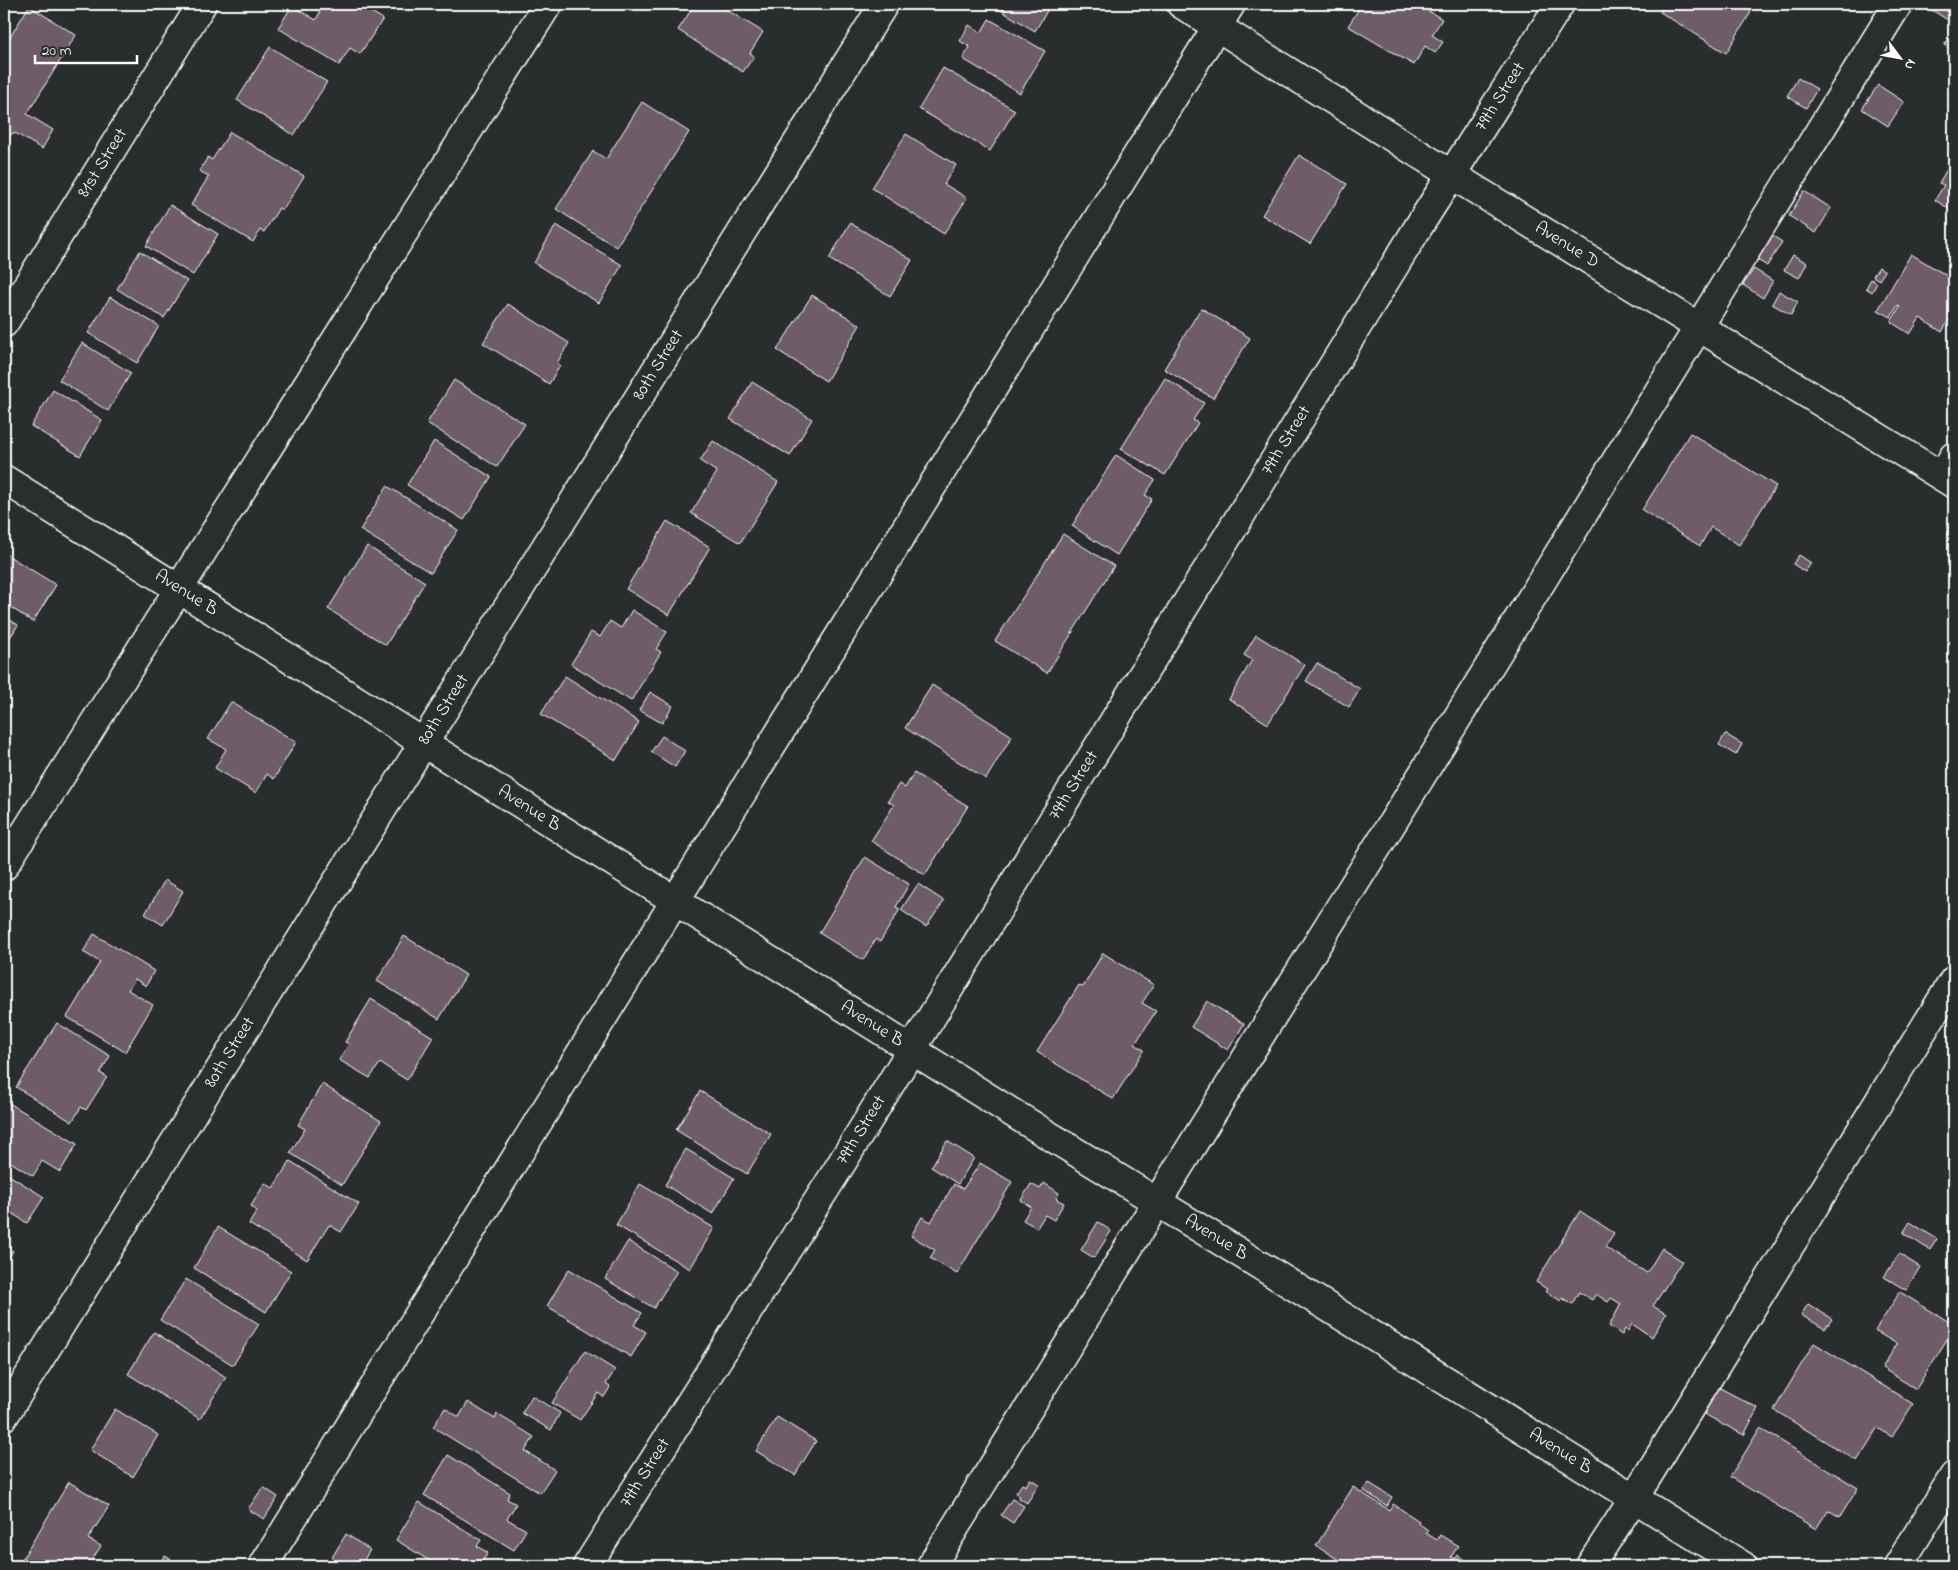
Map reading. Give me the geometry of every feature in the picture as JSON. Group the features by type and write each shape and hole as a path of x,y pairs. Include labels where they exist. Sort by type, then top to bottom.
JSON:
{"street":[{"name":"81st Street","path":"4,323 202,4"},
{"path":"4,866 548,4"},
{"name":"80th Street","path":"4,1416 884,4"},
{"name":"Avenue D","path":"1181,4 1452,175 1698,326 1950,472"},
{"path":"263,1566 1231,4"},
{"name":"79th Street","path":"588,1566 838,1169 1417,229 1560,4"},
{"path":"931,1566 1159,1203 1898,4"},
{"name":"Avenue B","path":"4,479 911,1049 1743,1566"},
{"path":"1590,1566 1954,980"},
{"path":"1898,1566 1954,1476"}],"building":[{"path":"307,4 358,4 383,19 360,54 350,48 339,65 278,28 292,6 316,20 320,12"},
{"path":"695,4 717,4 763,32 750,53 754,56 743,72 678,30"},
{"path":"990,4 1051,4 1035,31"},
{"path":"1362,4 1417,4 1442,19 1432,35 1443,42 1435,53 1425,46 1414,65 1348,26"},
{"path":"1658,4 1748,4 1745,8 1751,12 1726,53 1660,12 1663,7"},
{"path":"1954,4 1954,24 1924,5"},
{"path":"29,6 76,35 27,114 53,130 42,149 12,133 4,147 4,47"},
{"path":"989,19 1045,51 1020,93 963,59 970,47 960,41 969,25 981,33"},
{"path":"1954,29 1954,52 1944,45"},
{"path":"270,47 327,82 294,135 237,100"},
{"path":"943,68 1015,110 990,151 919,109"},
{"path":"1798,78 1817,89 1806,108 1787,96"},
{"path":"1878,85 1904,102 1888,126 1862,109"},
{"path":"642,102 689,132 616,247 556,209 593,151 606,159"},
{"path":"230,132 304,176 283,210 279,208 264,232 260,230 253,242 191,205 209,176 199,171 208,157 212,160"},
{"path":"906,134 956,165 944,184 967,198 944,234 872,188"},
{"path":"1299,155 1347,184 1310,244 1262,215"},
{"path":"1954,157 1954,212 1935,200 1944,185 1939,183"},
{"path":"1804,191 1831,208 1816,233 1789,216"},
{"path":"170,205 218,234 193,275 146,246"},
{"path":"850,223 912,260 890,296 829,259"},
{"path":"556,225 622,265 599,303 534,263"},
{"path":"1771,235 1782,242 1767,266 1756,259"},
{"path":"140,251 187,281 164,318 117,289"},
{"path":"1911,254 1954,280 1954,318 1951,316 1942,332 1920,318 1910,334 1891,322 1900,306 1898,305 1891,317 1878,310"},
{"path":"1793,255 1807,263 1799,278 1784,270"},
{"path":"1879,267 1885,271 1879,280 1873,276"},
{"path":"1754,269 1773,281 1763,298 1743,285"},
{"path":"1871,279 1877,283 1872,292 1866,288"},
{"path":"1779,291 1798,302 1791,315 1772,304"},
{"path":"812,295 860,325 826,381 777,350"},
{"path":"110,297 159,326 137,363 88,333"},
{"path":"508,304 569,343 557,363 560,365 549,384 483,343"},
{"path":"1201,308 1250,338 1213,398 1164,369"},
{"path":"82,343 131,373 108,411 59,380"},
{"path":"1165,378 1204,403 1193,420 1198,423 1165,475 1121,449"},
{"path":"454,380 525,424 497,467 427,423"},
{"path":"752,382 812,419 790,456 730,419"},
{"path":"53,390 102,420 80,456 31,426"},
{"path":"1690,433 1776,486 1739,545 1711,527 1700,546 1642,510"},
{"path":"434,441 491,477 464,520 407,485"},
{"path":"713,441 778,482 740,543 691,513 717,472 700,461"},
{"path":"1116,455 1155,480 1145,495 1152,499 1117,555 1072,526"},
{"path":"387,486 458,530 431,573 360,530"},
{"path":"667,521 710,547 669,615 626,589"},
{"path":"1063,534 1114,566 1047,673 995,641"},
{"path":"367,546 425,582 386,645 328,609"},
{"path":"4,553 56,585 33,622 4,603"},
{"path":"1799,555 1811,563 1805,572 1793,564"},
{"path":"632,610 667,632 656,649 661,652 631,701 571,664 591,632 600,637 610,621 621,628"},
{"path":"4,616 18,625 4,647"},
{"path":"1256,635 1305,665 1268,724 1229,699 1252,660 1244,655"},
{"path":"1317,663 1360,689 1349,707 1306,681"},
{"path":"565,676 639,722 616,760 541,714"},
{"path":"932,685 1012,736 986,779 905,728"},
{"path":"650,692 673,706 662,723 639,710"},
{"path":"231,702 296,742 274,779 267,774 256,793 215,768 226,749 208,739"},
{"path":"1725,734 1742,744 1736,755 1719,745"},
{"path":"662,736 685,751 675,767 651,752"},
{"path":"914,773 968,806 925,875 871,841 894,805 888,801 899,784 905,788"},
{"path":"865,857 909,884 896,907 900,909 880,942 876,939 863,960 819,933"},
{"path":"165,880 183,891 163,925 145,914"},
{"path":"918,884 944,901 926,927 901,910"},
{"path":"94,934 154,971 146,986 135,979 128,990 153,1005 125,1052 67,1017 100,962 83,952"},
{"path":"404,936 466,975 439,1019 377,981"},
{"path":"1103,953 1154,985 1142,1003 1156,1011 1135,1044 1144,1050 1113,1099 1037,1052 1079,985 1083,987"},
{"path":"371,999 433,1037 407,1080 380,1063 370,1078 339,1060 349,1044 345,1042"},
{"path":"1207,1001 1244,1024 1228,1050 1191,1027"},
{"path":"57,1023 110,1056 100,1073 107,1077 86,1110 81,1107 72,1122 16,1087"},
{"path":"322,1084 381,1121 342,1185 290,1153 305,1129 298,1125"},
{"path":"700,1091 771,1134 747,1174 676,1130"},
{"path":"4,1100 77,1144 60,1172 42,1161 33,1176 4,1158"},
{"path":"947,1141 974,1158 958,1184 931,1167"},
{"path":"686,1149 734,1178 713,1214 665,1185"},
{"path":"290,1161 359,1204 341,1232 329,1225 307,1260 249,1224 257,1211 251,1206 265,1183 273,1188"},
{"path":"980,1163 1012,1182 957,1274 930,1258 935,1250 911,1236 922,1217 931,1222 954,1184 963,1189"},
{"path":"4,1172 44,1197 27,1223 10,1212 4,1222"},
{"path":"1044,1183 1059,1193 1056,1199 1064,1203 1054,1220 1045,1215 1037,1228 1023,1220 1031,1207 1021,1200 1031,1184 1040,1189"},
{"path":"640,1184 714,1228 690,1269 616,1225"},
{"path":"1580,1211 1614,1233 1605,1247 1647,1273 1662,1248 1682,1261 1653,1306 1666,1314 1652,1337 1632,1324 1628,1331 1625,1329 1622,1335 1609,1326 1621,1304 1611,1298 1608,1302 1596,1294 1592,1300 1579,1292 1572,1304 1562,1298 1561,1301 1545,1291 1547,1289 1536,1282"},
{"path":"1098,1222 1111,1231 1094,1258 1081,1250"},
{"path":"1910,1222 1937,1239 1930,1250 1903,1233"},
{"path":"218,1227 291,1271 266,1312 194,1268"},
{"path":"628,1241 677,1271 654,1308 605,1279"},
{"path":"4,1246 13,1251 4,1266"},
{"path":"1899,1254 1920,1267 1906,1290 1884,1277"},
{"path":"569,1269 642,1313 634,1325 646,1332 631,1357 547,1306"},
{"path":"186,1279 259,1324 233,1365 160,1320"},
{"path":"1900,1292 1954,1325 1954,1328 1916,1389 1882,1368 1897,1344 1875,1331"},
{"path":"1808,1304 1832,1319 1825,1329 1801,1315"},
{"path":"154,1332 226,1377 200,1419 128,1374"},
{"path":"1814,1343 1913,1404 1892,1437 1878,1428 1857,1461 1774,1410"},
{"path":"585,1351 615,1370 606,1384 610,1387 604,1397 598,1393 580,1420 552,1403"},
{"path":"1718,1387 1758,1408 1744,1435 1704,1414"},
{"path":"532,1396 560,1413 551,1430 522,1413"},
{"path":"468,1402 495,1419 497,1414 534,1437 525,1451 555,1470 540,1493 433,1427 445,1408 459,1417"},
{"path":"115,1409 158,1435 133,1477 90,1450"},
{"path":"777,1417 816,1441 795,1475 756,1451"},
{"path":"1760,1428 1858,1488 1840,1517 1828,1510 1816,1529 1730,1477"},
{"path":"448,1455 510,1493 507,1499 516,1504 507,1519 526,1530 514,1550 424,1495"},
{"path":"1030,1479 1039,1484 1027,1503 1019,1498 1020,1496 1016,1493 1022,1484 1026,1486"},
{"path":"69,1482 109,1506 88,1539 101,1546 88,1566 75,1566 70,1563 69,1566 18,1566"},
{"path":"1369,1483 1392,1497 1387,1506 1363,1490"},
{"path":"263,1487 278,1497 264,1519 248,1509"},
{"path":"1353,1487 1389,1510 1393,1504 1419,1521 1418,1523 1428,1530 1426,1533 1437,1540 1440,1535 1458,1546 1451,1557 1455,1559 1457,1555 1474,1566 1335,1566 1339,1560 1316,1546"},
{"path":"1012,1499 1024,1506 1013,1523 1001,1515"},
{"path":"419,1502 481,1540 477,1546 488,1553 479,1566 438,1566 396,1540"},
{"path":"346,1534 370,1550 360,1566 327,1566"},
{"path":"165,1556 182,1566 159,1566"}]}
